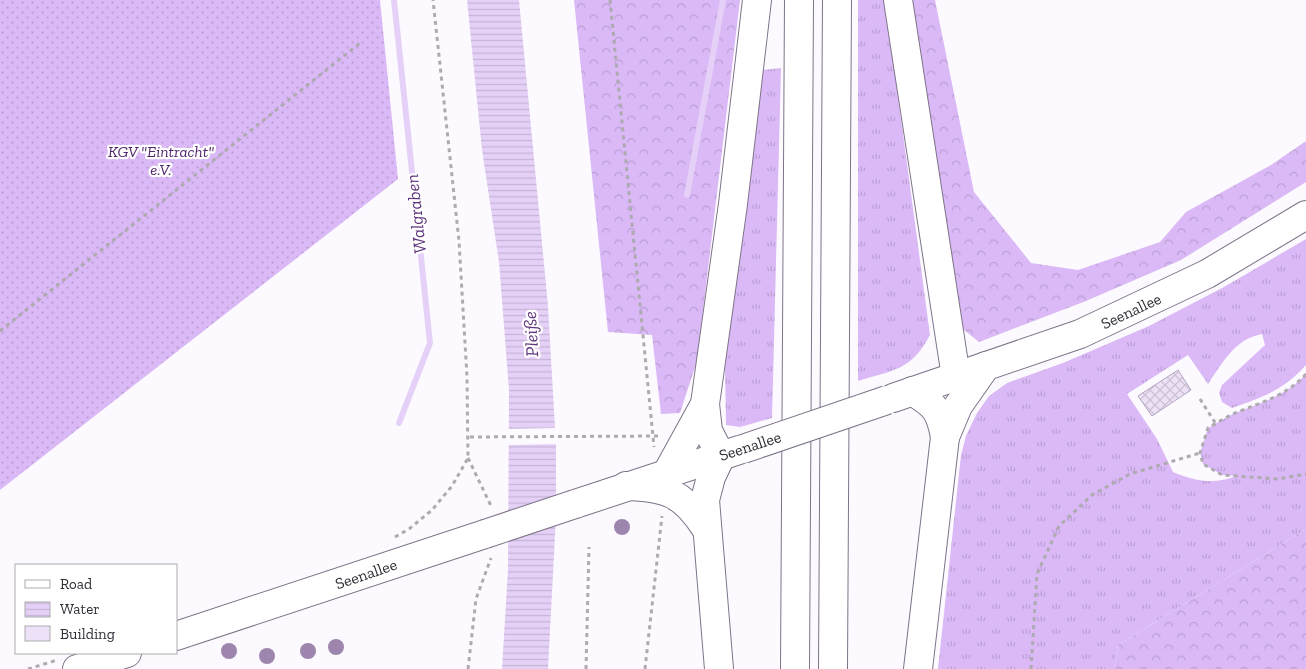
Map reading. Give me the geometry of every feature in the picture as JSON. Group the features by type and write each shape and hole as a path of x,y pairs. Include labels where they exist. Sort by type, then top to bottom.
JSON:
{"main road":[{"path":"719,669 705,500 711,477 732,452 708,431 705,404 733,204 757,0"},
{"path":"795,669 799,0"},
{"path":"833,669 837,0"},
{"path":"898,0 956,376"},
{"name":"Seenallee","path":"178,635 626,486 661,480 732,452 1080,334 1163,296 1230,261 1306,215"},
{"path":"918,669 945,437 958,406 986,366"},
{"path":"912,391 931,403 938,410 945,437"},
{"path":"705,404 661,480 670,492 684,499 706,527"},
{"path":"77,669 123,654"}],"path":[{"path":"433,0 459,241 469,437 468,458 490,532 476,599 468,669"},
{"path":"610,0 653,435 661,480 663,518 645,669"},
{"path":"0,331 360,43"},
{"path":"1306,374 1295,386 1270,401 1234,413 1208,428 1200,453 1202,464 1222,475 1278,479 1306,474"},
{"path":"1200,398 1216,424"},
{"path":"469,437 667,436"},
{"path":"1031,669 1037,574 1059,526 1092,495 1130,474 1200,453"},
{"path":"387,542 409,529 432,510 452,486 468,458"},
{"path":"586,669 589,547"}],"green space":[{"name":"KGV \"Eintracht\" e.V.","path":"0,0 380,0 398,179 0,490"},
{"path":"574,0 740,0 697,361 680,413 661,414 652,335 608,332"},
{"path":"858,0 885,0 930,335 916,356 908,362 891,371 858,381"},
{"path":"911,0 935,0 974,192 1031,263 1078,270 1160,242 1186,212 1271,165 1306,141 1306,182 1181,260 1086,301 979,342 958,325"},
{"path":"781,68 772,418 740,427 726,425 725,365 763,70"},
{"path":"1306,239 1306,365 1290,381 1272,392 1232,408 1222,402 1219,393 1222,385 1265,345 1262,334 1237,346 1208,384 1188,355 1127,394 1157,439 1173,472 1197,480 1212,481 1236,476 1222,475 1203,464 1200,453 1208,428 1282,393 1306,374 1306,529 1118,645 1114,669 938,669 961,455 966,436 977,413 989,396 1007,383 1063,363 1149,326 1224,287"},
{"path":"1306,529 1306,669 1114,669 1118,645"}],"water":[{"name":"Pleiße","path":"467,0 519,0 548,306 556,445 556,516 548,669 502,669 508,569 509,390 499,262 482,150"}],"pier":[{"path":"557,428 558,444 507,445 507,429"}],"building":[{"path":"1178,370 1191,390 1152,416 1138,396"}],"waterway":[{"name":"Walgraben","path":"394,0 430,343 399,423"},
{"path":"687,195 723,0"}]}
